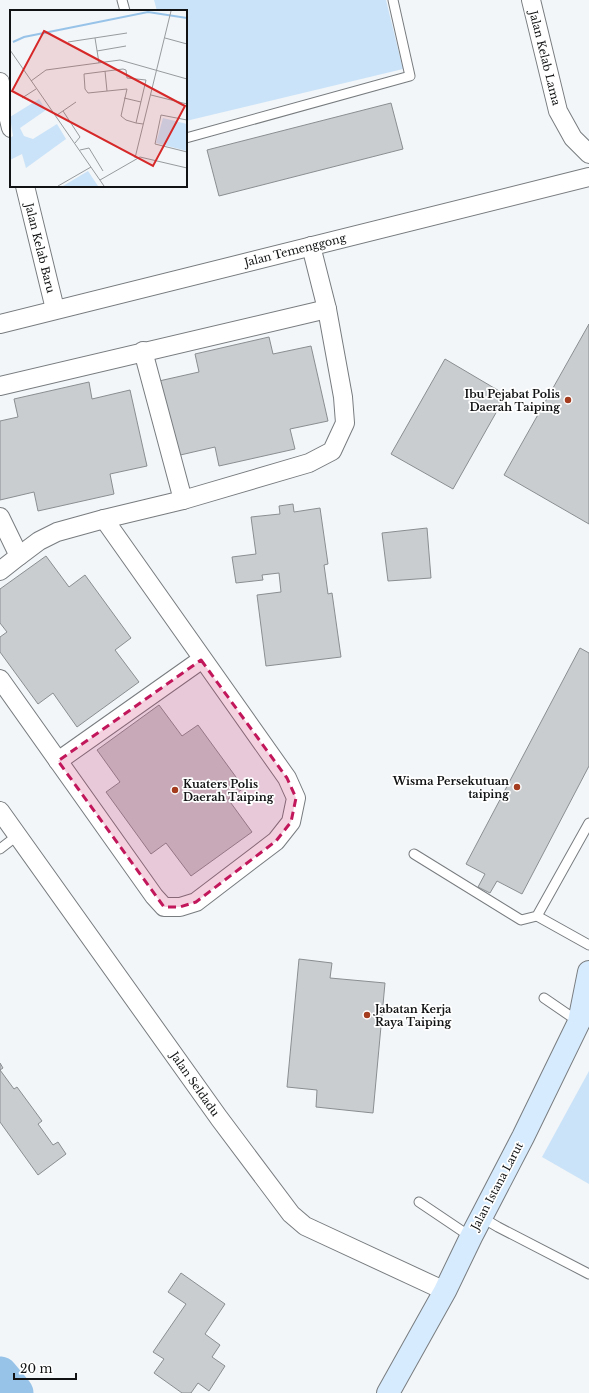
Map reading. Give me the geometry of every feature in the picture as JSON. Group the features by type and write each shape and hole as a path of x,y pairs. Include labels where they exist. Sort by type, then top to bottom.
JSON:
{"main road":[{"name":"Jalan Istana Larut","path":"388,1393 445,1291 481,1217 523,1138 579,1022 589,972"}],"street":[{"name":"Jalan Kelab Lama","path":"531,0 558,111 573,138 589,154"},
{"path":"0,82 10,124"},
{"name":"Jalan Temenggong","path":"0,324 54,309 589,177"},
{"name":"Jalan Kelab Baru","path":"25,187 54,309"},
{"path":"0,571 39,541 57,532 183,500 309,463 332,451 345,423 343,397 327,309 311,246"},
{"path":"0,386 143,351 327,309"},
{"path":"143,351 183,500"},
{"path":"0,517 19,556"},
{"path":"0,679 154,896 164,907 180,907 196,902 276,841 291,822 296,798 287,778 201,660 104,519"},
{"path":"58,761 201,660"},
{"name":"Jalan Seldadu","path":"0,811 219,1118 291,1214 305,1226 445,1291"}],"lane":[{"path":"122,0 125,10"},
{"path":"187,138 410,76 393,0"},
{"path":"537,916 589,822"},
{"path":"0,849 18,835"},
{"path":"414,854 521,920 537,916 589,945"},
{"path":"544,998 579,1022"},
{"path":"419,1202 471,1237"},
{"path":"481,1217 589,1274"}],"highlighted area":[{"path":"201,660 287,778 296,798 291,822 276,841 196,902 180,907 164,907 58,761"}],"shaded area":[{"path":"154,0 386,0 403,69 187,121 187,10 157,10"},
{"path":"589,1071 589,1184 542,1157"}],"building":[{"path":"391,103 403,149 219,196 207,150"},
{"name":"Ibu Pejabat Polis Daerah Taiping","path":"589,324 589,524 504,475"},
{"path":"269,337 273,354 311,346 328,421 290,429 295,449 219,466 215,447 176,456 159,381 199,372 195,354"},
{"path":"445,359 506,395 453,489 391,454"},
{"path":"89,382 92,399 130,390 147,466 110,474 114,494 38,511 34,492 0,500 0,421 18,417 14,399"},
{"path":"293,504 294,512 320,508 328,564 324,565 328,594 332,593 341,657 266,666 257,595 281,592 279,573 262,575 263,580 236,583 232,557 256,554 251,517 280,514 279,506"},
{"path":"427,528 431,578 388,581 382,533"},
{"path":"46,556 69,587 85,575 131,638 115,650 139,682 77,727 53,693 38,704 0,652 0,637 7,632 0,623 0,589"},
{"path":"580,648 589,653 589,766 522,894 497,881 490,893 478,887 485,874 466,864"},
{"name":"Kuaters Polis Daerah Taiping","path":"159,705 182,736 198,725 244,788 228,799 252,832 191,876 166,843 151,854 106,792 120,782 97,750"},
{"path":"299,959 332,963 330,978 385,983 373,1113 316,1107 317,1090 287,1087"},
{"path":"0,1063 3,1068 0,1070"},
{"path":"0,1070 14,1089 17,1087 42,1121 38,1124 53,1145 58,1142 66,1154 38,1175 0,1122"},
{"path":"181,1273 225,1304 205,1334 220,1345 212,1357 225,1366 209,1391 198,1383 191,1393 182,1393 154,1373 164,1359 153,1352 186,1304 168,1292"}],"waterway":[{"path":"0,1375 15,1393"}],"place":[{"name":"Ibu Pejabat Polis Daerah Taiping","path":"568,400"},
{"name":"Wisma Persekutuan taiping","path":"517,787"},
{"name":"Kuaters Polis Daerah Taiping","path":"175,790"},
{"name":"Jabatan Kerja Raya Taiping","path":"367,1015"}]}
